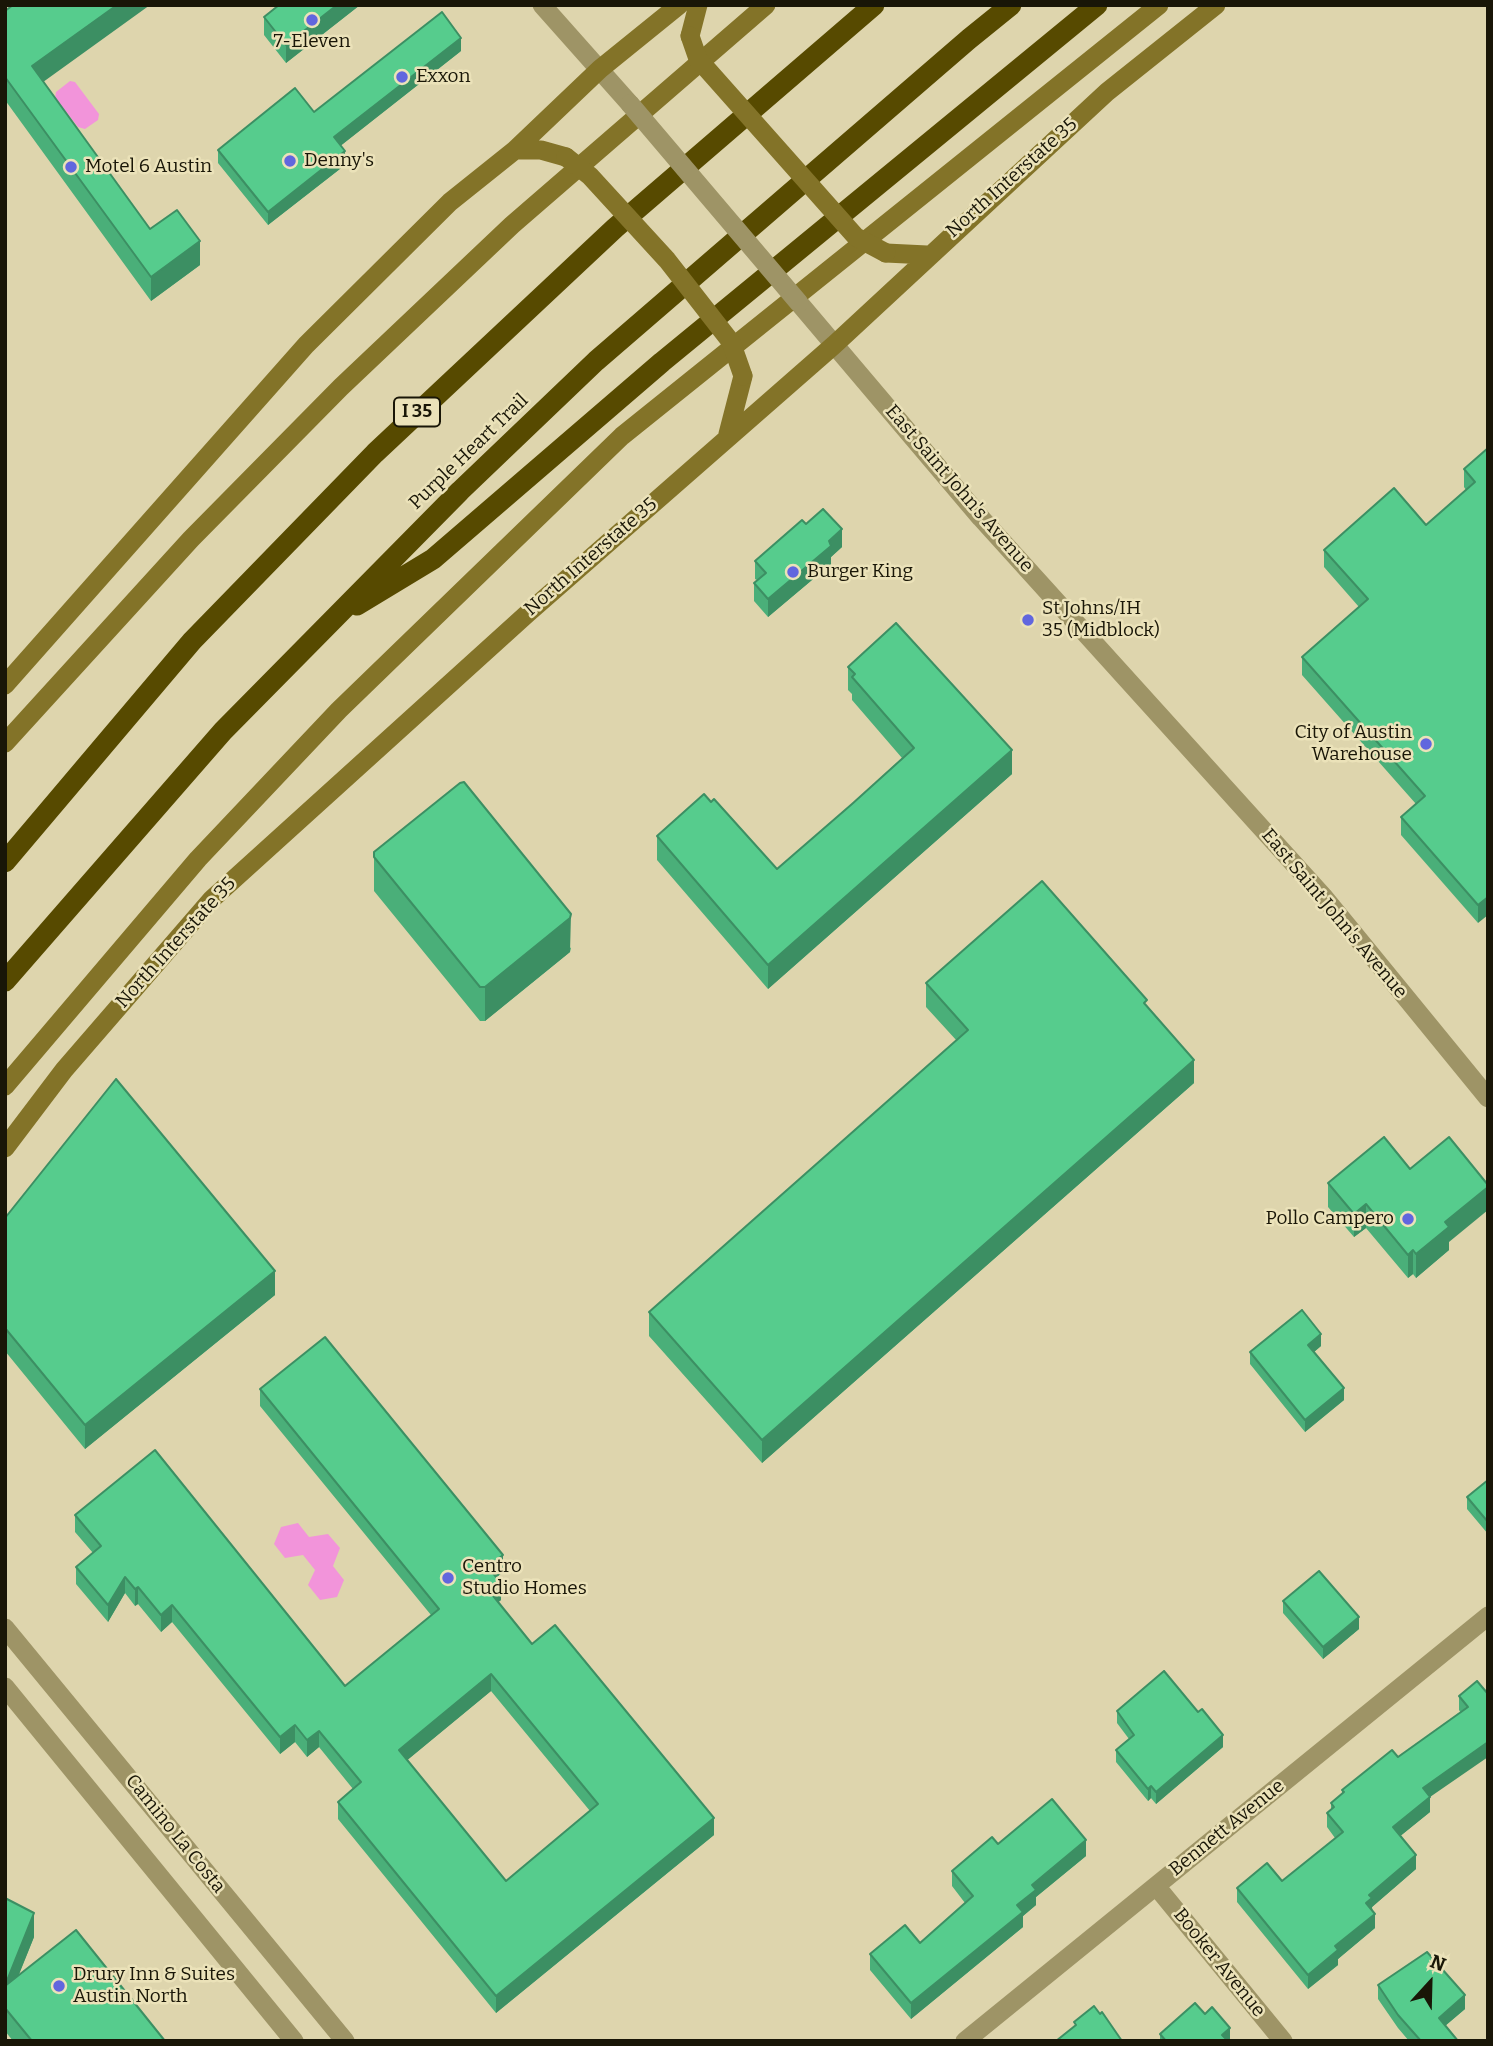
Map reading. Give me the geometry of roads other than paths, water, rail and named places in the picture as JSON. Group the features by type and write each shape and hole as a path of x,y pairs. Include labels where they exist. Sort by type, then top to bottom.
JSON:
{"highway":[{"name":"I 35","path":"5,862 192,641 375,453 615,228 873,5"},
{"name":"Purple Heart Trail","path":"5,981 223,731 460,491 596,361 968,39 1011,5"},
{"path":"329,623 433,559 662,362 1097,5"}],"main road":[{"path":"5,685 306,345 450,202 515,150 600,69 679,5"},
{"path":"698,5 690,36 698,59 856,237 886,253 928,255"},
{"path":"5,744 191,539 341,387 512,225 766,5"},
{"path":"5,1086 198,859 301,749 478,572 612,445 1158,5"},
{"name":"North Interstate 35","path":"5,1148 64,1070 212,899 728,435 834,345 928,255 1107,92 1216,5"},
{"path":"515,150 541,150 566,157 590,176 667,260 731,342 743,376 728,435"}],"street":[{"name":"East Saint John's Avenue","path":"542,5 630,104 981,519 1323,896 1488,1098"},
{"name":"Bennett Avenue","path":"965,2041 1488,1616"},
{"name":"Camino La Costa","path":"5,1628 345,2041"},
{"name":"Camino La Costa","path":"5,1688 294,2041"},
{"name":"Booker Avenue","path":"1156,1886 1283,2041"}],"place":[{"name":"7-Eleven","path":"312,20"},
{"name":"Exxon","path":"402,77"},
{"name":"Denny's","path":"290,161"},
{"name":"Motel 6 Austin","path":"71,167"},
{"name":"Burger King","path":"793,572"},
{"name":"St Johns/IH 35 (Midblock)","path":"1028,620"},
{"name":"City of Austin Warehouse","path":"1426,744"},
{"name":"Pollo Campero","path":"1408,1219"},
{"name":"Centro Studio Homes","path":"448,1578"},
{"name":"Drury Inn & Suites Austin North","path":"59,1986"}]}
